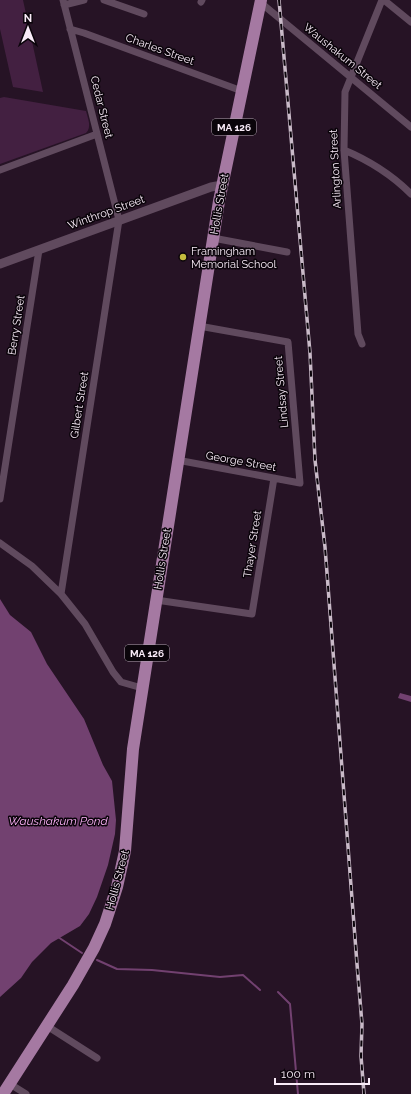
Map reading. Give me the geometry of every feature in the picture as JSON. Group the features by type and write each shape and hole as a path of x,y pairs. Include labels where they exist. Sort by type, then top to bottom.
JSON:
{"main road":[{"name":"Hollis Street","path":"5,1086 47,1026 94,948 105,924 117,887 125,851 131,764 142,688 213,238 222,185 261,1"}],"street":[{"path":"64,3 84,0"},
{"path":"104,0 144,14"},
{"path":"383,0 411,22"},
{"name":"Arlington Street","path":"362,344 358,334 344,150 345,92 350,76 383,0"},
{"name":"Waushakum Street","path":"261,1 411,127"},
{"name":"Cedar Street","path":"64,3 119,220"},
{"name":"Charles Street","path":"70,29 242,91"},
{"path":"0,170 97,134"},
{"path":"344,150 391,177 411,194"},
{"name":"Winthrop Street","path":"0,264 211,187 222,185"},
{"name":"Gilbert Street","path":"61,594 119,220"},
{"path":"213,238 287,252"},
{"name":"Berry Street","path":"0,499 39,250"},
{"name":"Lindsay Street","path":"199,326 288,342 300,483"},
{"name":"George Street","path":"178,460 300,483"},
{"name":"Thayer Street","path":"156,600 252,614 274,478"},
{"path":"0,543 32,566 61,594 86,624 113,672 121,682 142,688"},
{"path":"47,1026 97,1058"},
{"path":"5,1086 26,1094"}],"shaded area":[{"path":"0,0 23,0 43,92 13,87 0,29"},
{"path":"4,97 86,111 89,123 88,131 0,164 0,98"}],"water":[{"name":"Waushakum Pond","path":"0,599 10,615 31,632 47,664 84,719 103,765 112,781 116,820 115,834 108,865 97,897 89,914 80,926 51,943 32,962 21,978 0,997"},
{"path":"400,693 411,696 411,702 398,698"}],"waterway":[{"path":"58,937 82,953"},
{"path":"97,960 117,969 152,970 220,977 243,975 260,990"},
{"path":"278,992 290,1004 298,1094"}],"railway":[{"path":"279,0 310,353 315,460 325,547 362,1024 361,1056 364,1094"}],"place":[{"name":"Framingham Memorial School","path":"183,257"}]}
